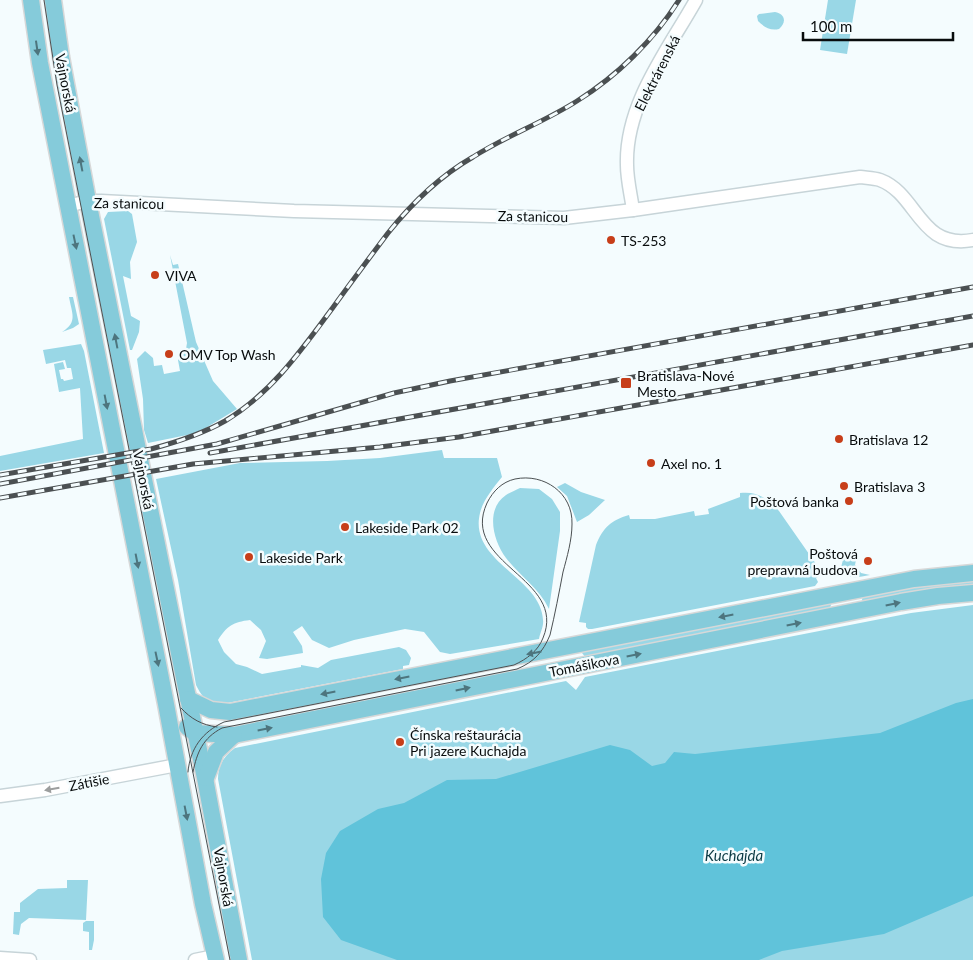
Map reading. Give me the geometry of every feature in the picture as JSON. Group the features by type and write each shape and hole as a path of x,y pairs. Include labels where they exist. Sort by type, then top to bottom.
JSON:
{"main road":[{"name":"Vajnorská","path":"31,0 40,63 166,704 201,895 216,958"},
{"name":"Vajnorská","path":"53,0 61,57 88,202 205,778 239,960"},
{"name":"Tomášikova","path":"176,761 180,749 195,732 204,724 230,712 914,579 973,573"},
{"name":"Tomášikova","path":"166,704 174,718 195,732 234,735 901,602 938,596 973,594"},
{"name":"Tomášikova","path":"188,699 211,710 230,712"},
{"path":"205,778 219,748 234,735"}],"street":[{"name":"Elektrárenská","path":"633,210 627,159 636,109 696,0"},
{"name":"Za stanicou","path":"68,206 88,202 138,202 294,211 564,218 633,210 847,178 866,178 880,180 890,186 933,232 943,239 973,240"},
{"name":"Zátišie","path":"0,796 28,793 176,761"},
{"path":"0,958 30,960"},
{"path":"195,960 216,958"}],"shaded area":[{"path":"828,0 856,0 847,54 820,50"},
{"path":"775,12 783,16 784,19 779,29 767,28 758,21 757,16 759,14"},
{"path":"128,211 132,214 137,242 130,262 131,279 123,276 131,316 140,321 139,332 132,350 130,350 104,219 108,212"},
{"path":"170,255 173,265 178,264 196,342 213,381 237,409 192,434 148,443 144,430 143,399 137,359 145,351 153,358 154,366 162,365 164,374 180,371 178,360 186,349 187,343"},
{"path":"69,297 73,297 79,324 62,332 70,325 73,317"},
{"path":"81,344 104,453 0,471 0,456 83,439 80,388 59,392 54,364 63,362 65,369 59,370 61,379 64,381 73,379 71,368 67,368 65,360 46,364 43,350"},
{"path":"442,450 444,458 497,458 502,477 481,508 479,530 484,544 494,557 531,592 539,605 543,622 539,639 450,654 440,652 424,632 405,629 354,640 329,648 312,640 302,626 293,632 302,646 303,653 267,659 259,658 266,641 261,630 250,620 244,621 224,631 218,640 224,652 236,664 262,674 301,667 301,665 318,668 331,660 399,647 406,650 411,658 409,665 403,666 403,669 227,703 211,702 205,698 196,685 178,580 156,479 240,463 380,458"},
{"path":"565,483 581,492 605,500 589,515 577,522 567,496 557,487"},
{"path":"520,488 539,489 552,499 560,512 560,531 549,609 535,588 506,558 501,551 495,534 493,517 495,508 506,495"},
{"path":"740,493 757,494 770,502 779,511 823,574 816,578 818,582 815,586 592,629 586,627 586,623 579,622 596,545 612,522 629,515 630,519 655,519 694,511 695,516 709,514 708,509 740,497"},
{"path":"857,555 855,565 861,573 870,575 850,577 840,571 843,560"},
{"path":"973,578 973,588 864,602 862,600 863,595"},
{"path":"829,602 831,605 829,610 586,658 582,653 584,650"},
{"path":"973,605 973,960 252,960 218,779 222,761 235,748 566,681 576,690 585,677 911,613"},
{"path":"67,880 88,880 86,920 29,918 21,924 19,935 13,934 14,912 20,912 20,903 38,889 67,888"},
{"path":"94,921 92,950 89,950 89,932 83,931 83,923"}],"water":[{"name":"Kuchajda","path":"973,699 973,896 884,934 782,951 759,960 397,960 341,940 323,917 321,879 326,853 340,831 378,809 404,803 447,780 496,779 610,745 630,750 652,766 665,763 674,752 695,754 880,733 956,703"}],"tram line":[{"path":"44,0 57,85 230,960"},
{"path":"188,772 191,756 198,742 209,731 224,722 514,665 528,657 535,651 543,638 547,617 541,600 529,585 499,557 487,541 482,524 487,503 495,491 506,482 526,478 546,482 555,488 568,503 572,524 570,542 550,635 541,651 533,660 517,669 222,728 210,736 202,746 193,772"},
{"path":"181,708 197,721 217,727"}],"railway":[{"path":"0,475 151,449 207,430 242,410 286,369 388,233 427,191 461,164 499,142 564,109 592,91 634,56 658,29 679,0"},
{"path":"0,484 217,444 394,393 450,381 973,287"},
{"path":"210,453 973,316"},
{"path":"0,498 193,464 380,447 459,437 973,345"}],"place":[{"name":"TS-253","path":"611,240"},
{"name":"VIVA","path":"155,275"},
{"name":"OMV Top Wash","path":"169,354"},
{"name":"Bratislava-Nové Mesto","path":"626,383"},
{"name":"Bratislava 12","path":"839,439"},
{"name":"Axel no. 1","path":"651,463"},
{"name":"Bratislava 3","path":"844,486"},
{"name":"Poštová banka","path":"849,501"},
{"name":"Lakeside Park 02","path":"345,527"},
{"name":"Lakeside Park","path":"249,557"},
{"name":"Poštová prepravná budova","path":"868,561"},
{"name":"Čínska reštaurácia Pri jazere Kuchajda","path":"400,742"}]}
